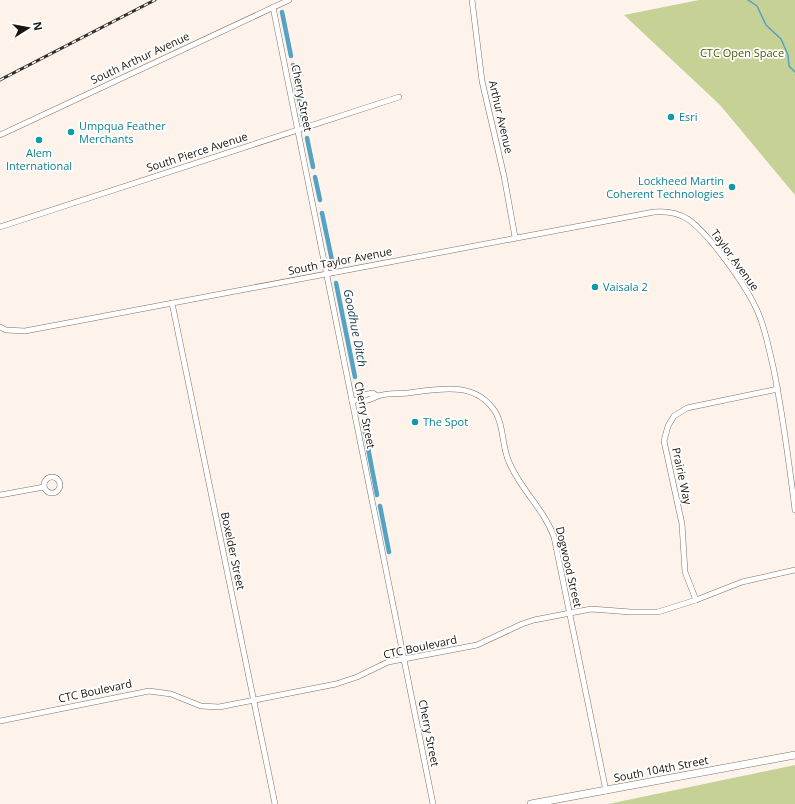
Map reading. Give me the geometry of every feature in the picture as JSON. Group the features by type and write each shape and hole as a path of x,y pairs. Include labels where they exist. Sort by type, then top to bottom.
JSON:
{"street":[{"name":"South Arthur Avenue","path":"0,135 289,0"},
{"name":"Arthur Avenue","path":"472,0 482,81 504,176 515,237"},
{"name":"Cherry Street","path":"273,7 433,804"},
{"name":"South Pierce Avenue","path":"0,227 399,97"},
{"name":"South Taylor Avenue","path":"0,327 6,330 25,332 515,237 654,212 670,212 684,216"},
{"name":"Taylor Avenue","path":"684,216 697,226 716,247 750,297 762,322 778,389 795,510"},
{"name":"Boxelder Street","path":"172,303 275,804"},
{"name":"Dogwood Street","path":"352,401 360,399 363,395 373,393 377,396 451,388 463,389 476,393 488,402 496,414 508,461 515,475 548,522 552,533 570,613 606,792"},
{"name":"Prairie Way","path":"696,600 685,572 682,524 664,441 668,426 674,416 687,408 778,389"},
{"path":"0,495 44,487"},
{"name":"CTC Boulevard","path":"0,722 149,691 171,694 201,706 218,706 254,700 336,684 357,677 388,662 404,658 477,645 529,621 591,609 654,612 696,600 742,582 795,570"},
{"name":"South 104th Street","path":"531,804 606,792 795,755"}],"green space":[{"name":"CTC Open Space","path":"699,0 795,0 795,195 720,105 624,15"},
{"path":"795,765 795,804 608,804 613,803"}],"waterway":[{"path":"748,0 757,6 766,25 781,39 788,55 789,66 795,72"},
{"name":"Goodhue Ditch","path":"282,12 291,56"},
{"name":"Goodhue Ditch","path":"293,65 297,91"},
{"name":"Goodhue Ditch","path":"299,99 303,121"},
{"name":"Goodhue Ditch","path":"307,138 313,167"},
{"name":"Goodhue Ditch","path":"315,177 320,200"},
{"name":"Goodhue Ditch","path":"322,213 333,265"},
{"name":"Goodhue Ditch","path":"336,283 355,377"},
{"name":"Goodhue Ditch","path":"363,422 377,495"},
{"name":"Goodhue Ditch","path":"380,506 389,552"}],"railway":[{"path":"0,80 155,0"}],"place":[{"name":"Esri","path":"671,117"},
{"name":"Umpqua Feather Merchants","path":"71,132"},
{"name":"Alem International","path":"39,140"},
{"name":"Lockheed Martin Coherent Technologies","path":"732,187"},
{"name":"Vaisala 2","path":"595,287"},
{"name":"The Spot","path":"415,422"}]}
